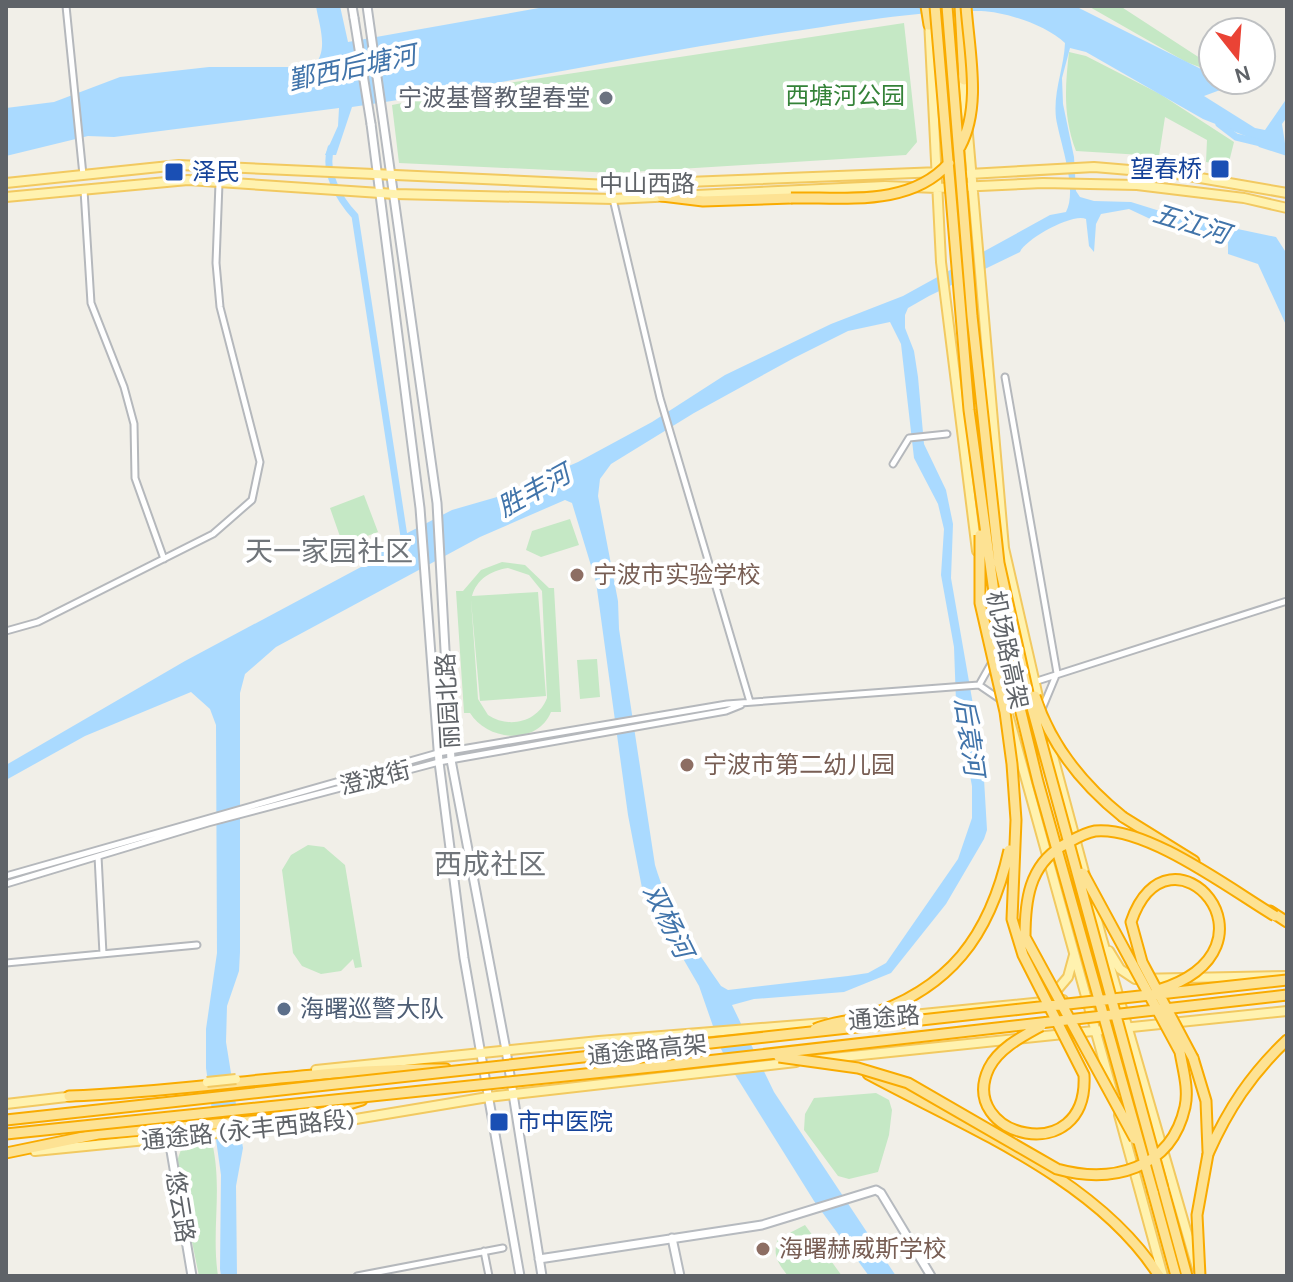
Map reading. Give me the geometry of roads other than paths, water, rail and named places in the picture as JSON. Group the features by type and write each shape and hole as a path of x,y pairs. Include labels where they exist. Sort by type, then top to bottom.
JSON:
{"highway":[{"path":"927,6 930,26"},
{"name":"机场路高架","path":"935,6 969,410 997,614 1015,697 1176,1276"},
{"name":"机场路高架","path":"947,6 974,331 999,563 1015,636 1187,1276"},
{"path":"958,6 964,80"},
{"path":"662,196 703,201 881,196 913,190 939,175 969,131 972,103 966,6"},
{"path":"980,501 980,603 1005,712 1016,820 1012,919 1023,955 1074,1049 1084,1075 1079,1108 1058,1129 1040,1135 1016,1133 1006,1129 990,1108 986,1095 988,1069 1004,1050 1048,1022"},
{"path":"1015,636 1038,707 1054,739 1092,792 1123,817 1245,892 1275,916"},
{"path":"806,1034 864,1016 925,990 959,960 986,924 1000,892 1016,820"},
{"path":"1141,1148 1025,937 1025,905 1034,876 1050,853 1080,836 1095,831 1128,833 1154,844 1287,922"},
{"path":"762,1060 858,1068 908,1083 1057,1169 1103,1177 1126,1172 1150,1160 1172,1137 1185,1108 1186,1083 1180,1052 1076,859"},
{"path":"1132,998 1156,991 1168,987 1180,984 1207,968 1222,949 1227,931 1222,906 1204,888 1187,880 1167,880 1146,892 1131,922 1142,962 1157,989 1164,1003 1193,1058 1206,1101 1208,1154 1197,1215 1200,1276"},
{"name":"通途路高架","path":"6,1120 1132,998 1287,978"},
{"name":"通途路高架","path":"6,1134 762,1060 1048,1022 1287,995"},
{"path":"1208,1154 1221,1124 1257,1068 1287,1040"},
{"path":"69,1096 145,1094 392,1068 469,1069"},
{"path":"858,1068 1036,1165 1099,1208 1131,1237 1161,1276"},
{"path":"6,1153 98,1134 310,1116 373,1096"}],"main road":[{"name":"丽园北路","path":"352,6 382,193 420,508 438,757 480,1053 520,1276"},
{"name":"丽园北路","path":"368,10 437,503 451,755 506,1050 542,1276"},
{"path":"930,26 941,262 984,605 1005,702 1088,998 1161,1276"},
{"path":"964,80 1004,548 1041,711 1102,939 1200,1276"},
{"name":"中山西路","path":"6,183 179,165 610,185 936,172 972,174 1094,167 1177,174 1287,193"},
{"name":"中山西路","path":"6,197 188,180 395,194 613,199 885,186 973,188 1043,183 1137,185 1244,198 1287,208"},
{"path":"1102,939 1120,969 1135,979 1287,978"},
{"path":"1045,1002 1059,992 1068,977 1074,950"},
{"name":"通途路","path":"480,1053 1287,978"},
{"name":"通途路","path":"488,1097 731,1069 762,1060 1128,1030 1287,1011"},
{"path":"6,1104 480,1053"},
{"name":"通途路 (永丰西路段)","path":"6,1153 350,1120 488,1097"},
{"name":"悠云路","path":"169,1139 192,1276"},
{"path":"539,1259 762,1225 866,1192 881,1193 931,1276"},
{"path":"672,1238 680,1276"}],"street":[{"path":"66,6 83,175"},
{"path":"6,631 38,622 213,534 252,500 259,479 260,462 220,307 216,263 219,183"},
{"path":"84,190 91,303 124,387 134,424 135,478 164,559"},
{"path":"613,199 660,398 750,702"},
{"path":"1005,377 1057,673 1041,711"},
{"path":"893,464 909,438 947,434"},
{"path":"1034,682 1287,601"},
{"path":"995,658 984,670 978,685 1005,702"},
{"name":"澄波街","path":"6,884 245,810 438,757 750,702 978,685"},
{"name":"澄波街","path":"6,876 208,821"},
{"path":"98,856 103,954"},
{"path":"6,963 197,945"},
{"path":"357,1276 503,1248"},
{"path":"484,1251 489,1276"},
{"path":"401,1267 403,1276"}],"water":[{"path":"316,6 340,6 348,42 550,6 1075,6 1197,67 1197,96 1204,96 1255,128 1265,130 1287,98 1287,117 1282,124 1287,156 1259,147 1253,139 1203,119 1086,52 1070,48 1062,78 1076,191 1080,197 1094,201 1131,202 1176,216 1276,237 1287,254 1287,327 1258,264 1228,254 1228,243 1178,232 1129,209 1101,214 1096,224 1094,252 1089,246 1086,219 1061,223 1040,234 1020,252 908,308 905,315 905,328 914,351 918,377 924,444 946,490 953,524 951,578 983,762 987,830 946,904 891,973 844,992 754,999 732,1005 774,1092 896,1276 869,1276 814,1201 734,1073 721,1049 699,986 642,888 628,815 596,582 572,503 565,500 480,537 276,647 245,674 240,693 240,952 239,971 227,1006 226,1042 243,1148 236,1186 237,1276 221,1276 221,1175 206,1068 206,1029 217,953 216,725 210,709 191,692 85,736 6,780 6,765 185,661 361,567 384,545 452,510 497,497 578,462 652,422 725,375 831,324 903,296 1050,215 1066,212 1069,179 1055,108 1065,43 1037,25 1002,14 957,11 909,15 733,41 352,107 336,155 325,155 338,126 339,108 114,137 88,136 6,156 6,108 54,102 120,77 209,67 312,67 321,54 321,30","holes":["890,322 901,344 914,458 938,504 944,529 941,575 954,647 956,702 972,786 972,818 958,859 886,963 868,973 728,990 721,986 683,928 667,898 655,865 619,629 618,601 598,496 600,479 611,464 694,413 794,358 848,331"]}],"waterway":[{"name":"鄞西后塘河","path":"1219,124 1236,137 1265,144"},
{"path":"331,148 329,166 334,184 355,216 405,543"}],"place":[{"name":"宁波基督教望春堂","path":"606,98"},
{"name":"望春桥","path":"1220,169"},
{"name":"泽民","path":"174,172"},
{"name":"宁波市实验学校","path":"577,575"},
{"name":"宁波市第二幼儿园","path":"687,765"},
{"name":"海曙巡警大队","path":"284,1009"},
{"name":"市中医院","path":"499,1122"},
{"name":"海曙赫威斯学校","path":"763,1249"}],"district":[{"name":"天一家园社区","path":"329,551"},
{"name":"西成社区","path":"490,864"}],"park label":[{"name":"西塘河公园","path":"845,96"}],"water label":[{"name":"五江河","path":"1191,224"},
{"name":"胜丰河","path":"534,491"},
{"name":"后袁河","path":"969,737"},
{"name":"双杨河","path":"668,921"}]}
